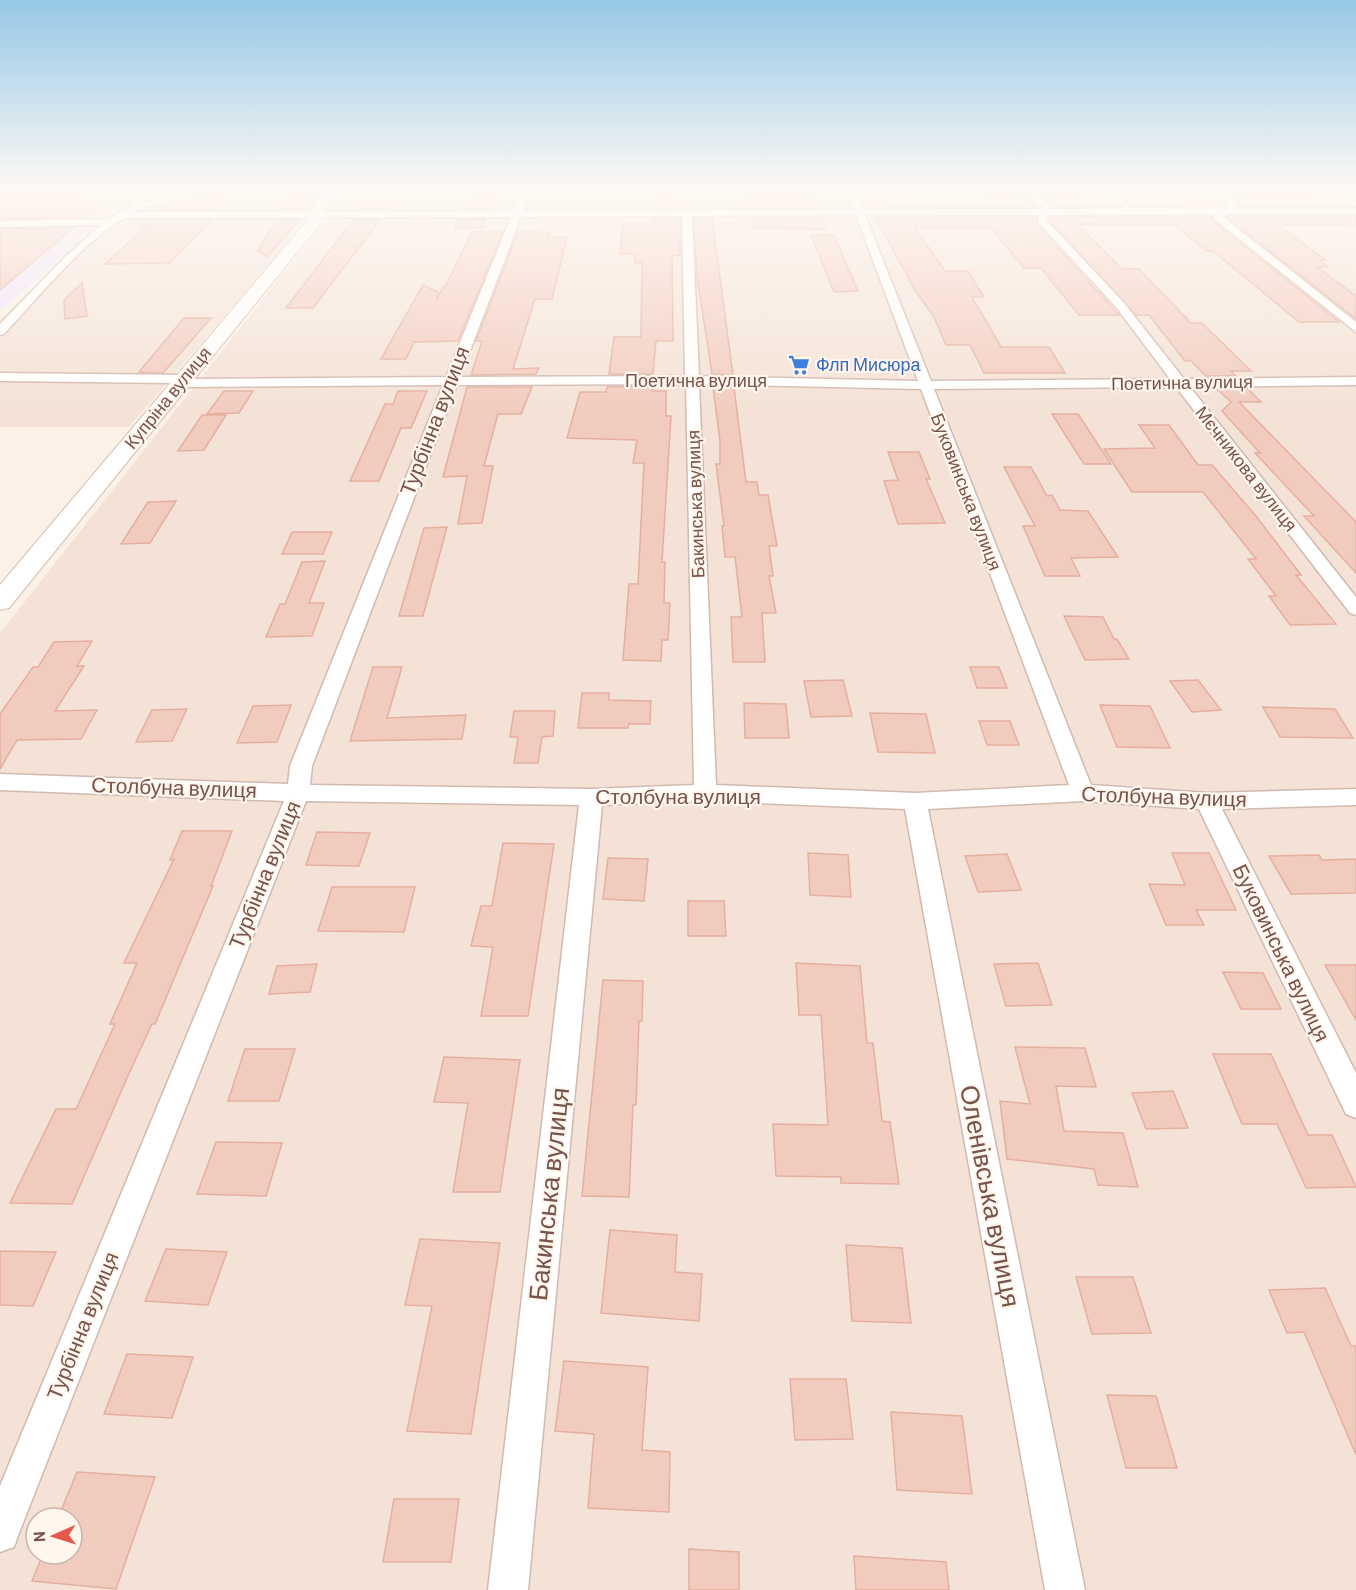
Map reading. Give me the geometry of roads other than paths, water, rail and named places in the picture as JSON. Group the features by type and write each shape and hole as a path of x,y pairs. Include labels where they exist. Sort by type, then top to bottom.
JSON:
{"main road":[{"name":"Купріна вулиця","path":"0,602 278,265"}],"street":[{"path":"0,331 64,265"},
{"name":"Турбінна вулиця","path":"0,1533 298,793 301,766 497,265"},
{"name":"Бакинська вулиця","path":"689,265 705,793"},
{"name":"Буковинська вулиця","path":"880,265 924,385 1083,793"},
{"name":"Мєчникова вулиця","path":"1083,265 1120,305 1356,609"},
{"path":"1277,265 1356,328"},
{"name":"Поетична вулиця","path":"0,377 181,381 692,380 924,385 1356,381"},
{"name":"Столбуна вулиця","path":"0,782 298,793 591,797 705,793 915,801 1083,793 1207,801 1356,797"},
{"name":"Бакинська вулиця","path":"508,1590 591,797"},
{"name":"Оленівська вулиця","path":"915,801 1065,1590"},
{"name":"Буковинська вулиця","path":"1207,801 1356,1104"}],"place":[{"name":"Флп Мисюра","path":"799,365"}]}
